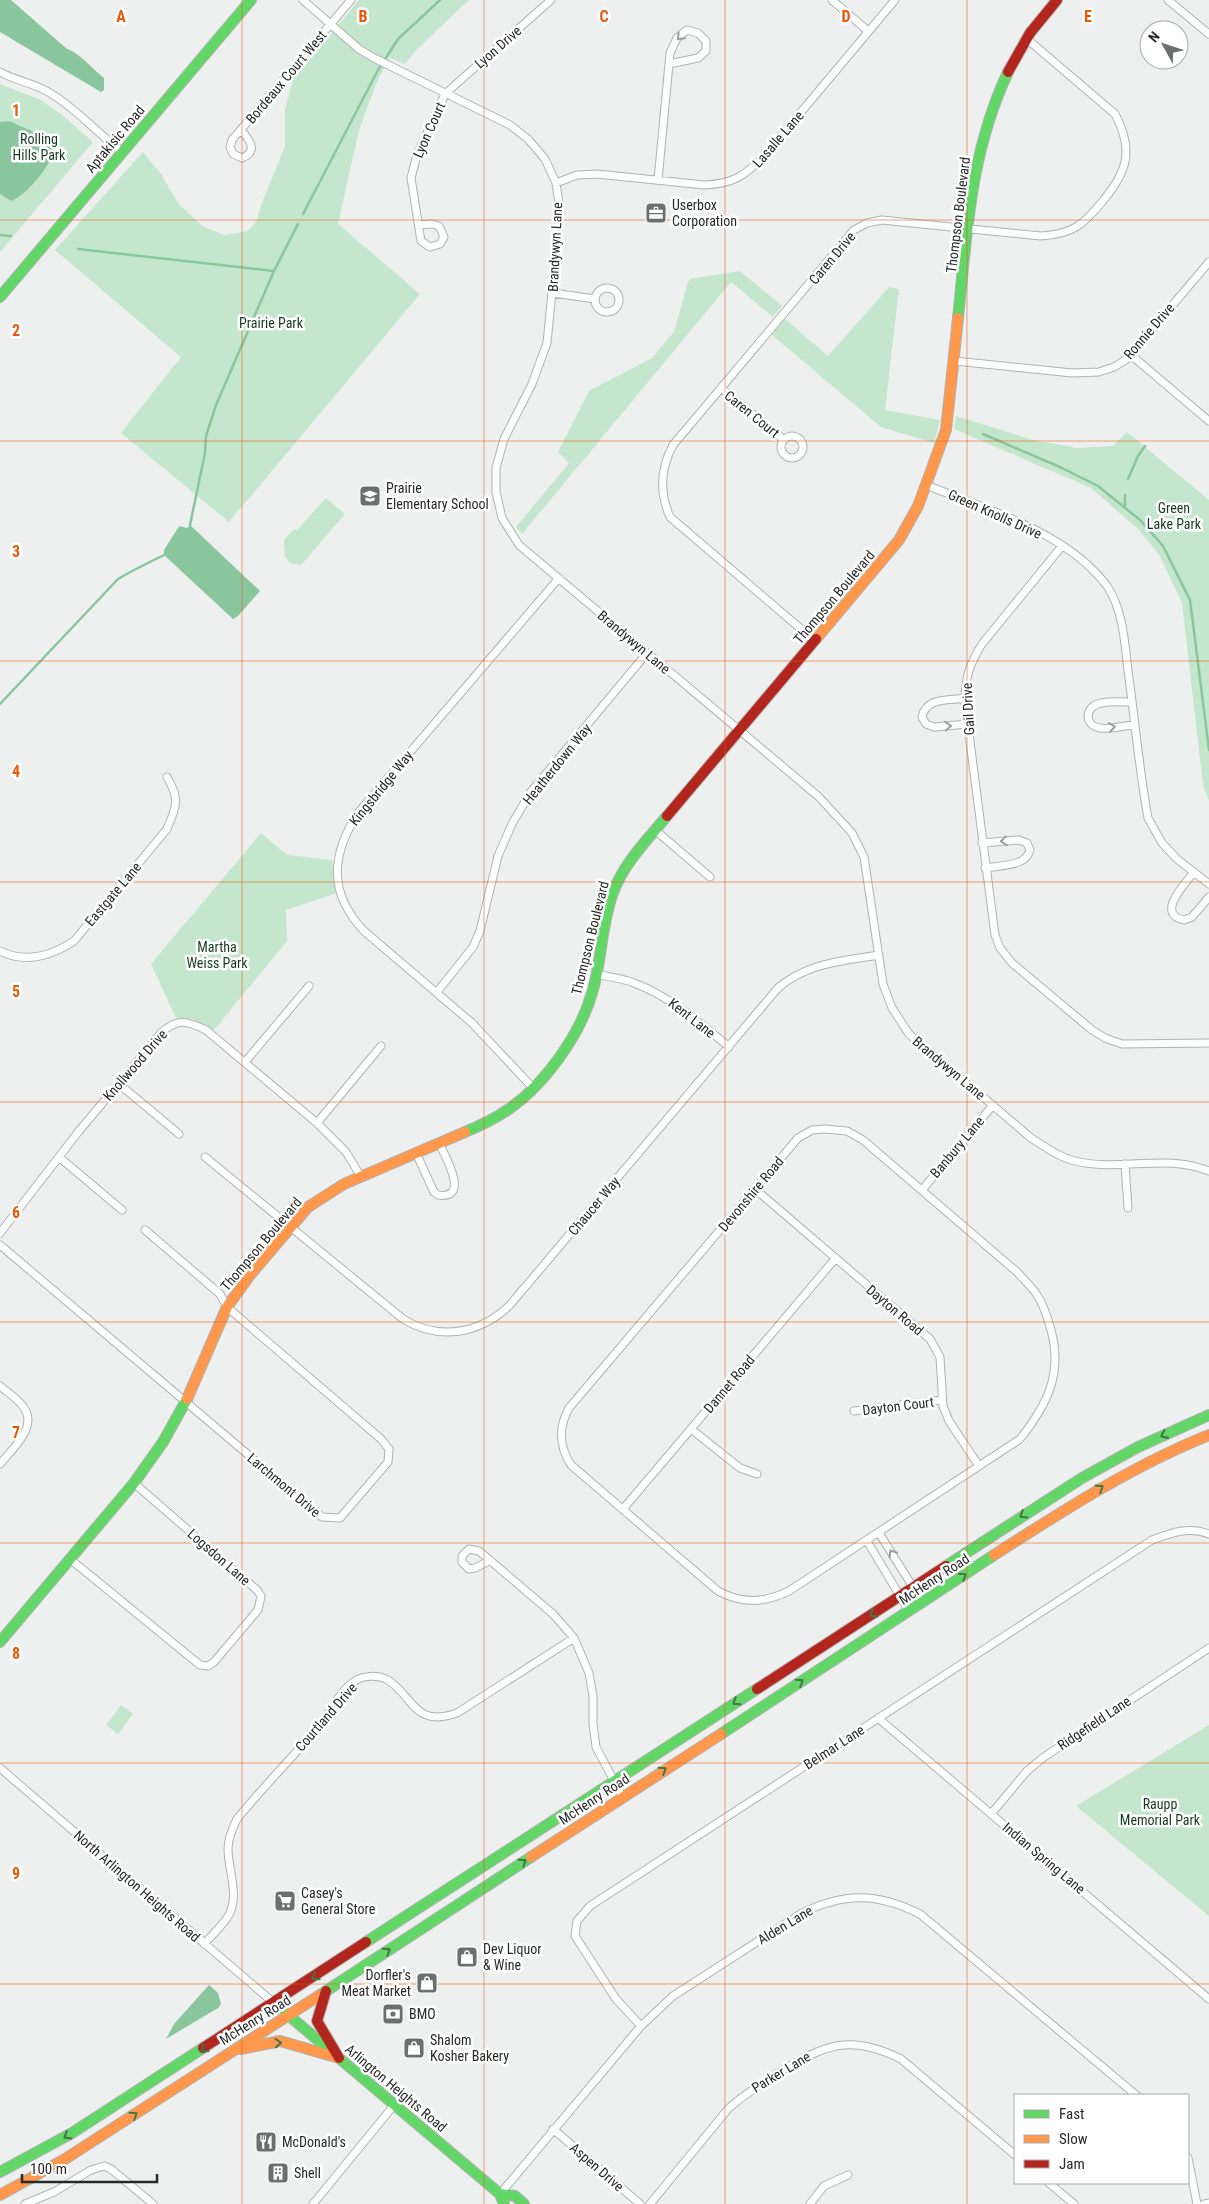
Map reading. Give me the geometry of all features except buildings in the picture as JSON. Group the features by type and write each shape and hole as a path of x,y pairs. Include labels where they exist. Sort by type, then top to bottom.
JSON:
{"main road":[{"name":"Aptakisic Road","path":"0,297 251,0"},
{"name":"Thompson Boulevard","path":"0,1642 134,1483 163,1442 186,1400 227,1307 289,1228 308,1208 324,1195 486,1122 509,1109 533,1088 554,1064 572,1038 592,994 612,894 620,874 899,540 918,506 946,430 974,180 980,145 998,94 1027,39 1057,0"},
{"name":"McHenry Road","path":"0,2172 72,2133 1082,1478 1138,1447 1209,1416"},
{"name":"McHenry Road","path":"0,2195 65,2159 288,2016 622,1796 1108,1483 1179,1446 1209,1435"},
{"path":"326,1991 317,2021 339,2058"},
{"name":"Arlington Heights Road","path":"274,2003 500,2194 504,2204"},
{"path":"230,2052 280,2041 339,2058"},
{"name":"Arlington Heights Road","path":"500,2194 514,2196 524,2204"}],"street":[{"name":"Brandywyn Lane","path":"303,0 359,49 389,66 510,125 528,139 545,159 556,183 560,211 547,343 532,384 504,439 496,468 496,492 502,518 519,545 819,797 852,834 864,857 883,984 892,1008 909,1034 1031,1138 1051,1151 1075,1161 1104,1165 1179,1164 1200,1167 1209,1171"},
{"name":"Bordeaux Court West","path":"241,130 351,0"},
{"name":"Lyon Drive","path":"445,94 551,0"},
{"path":"832,0 868,31"},
{"name":"Lasalle Lane","path":"556,183 577,175 597,174 704,186 719,185 735,180 751,170 895,0"},
{"path":"1168,0 1209,34"},
{"path":"658,180 669,64 673,45 683,32 694,31 706,41 706,51 700,57 669,64"},
{"name":"Caren Drive","path":"815,641 670,517 663,502 661,474 665,460 673,445 854,230 867,223 882,220 1041,236 1059,235 1074,230 1086,221 1114,187 1124,169 1127,152 1124,131 1115,114 1027,39"},
{"path":"0,72 50,93 66,104 102,137 122,152"},
{"name":"Lyon Court","path":"419,225 411,178 413,166 445,94"},
{"name":"Ronnie Drive","path":"955,361 1072,374 1099,372 1114,367 1131,354 1209,262"},
{"path":"553,293 595,299"},
{"path":"1131,354 1209,421"},
{"name":"Caren Court","path":"721,388 783,439"},
{"name":"Green Knolls Drive","path":"926,485 1021,523 1062,546 1088,566 1108,588 1121,621 1148,818 1162,843 1209,884"},
{"name":"Gail Drive","path":"1062,546 982,644 971,661 966,680 965,698 985,868 995,935 1000,948 1012,963 1092,1030 1105,1038 1122,1044 1209,1043"},
{"name":"Kingsbridge Way","path":"533,1088 472,1023 352,919 342,900 338,881 341,845 358,813 559,578"},
{"name":"Heatherdown Way","path":"437,992 473,947 480,932 498,856 512,824 530,793 647,653"},
{"path":"965,698 929,703 924,708 922,717 926,724 934,727 968,724"},
{"path":"1132,702 1100,703 1090,707 1087,713 1088,720 1092,725 1100,728 1135,725"},
{"name":"Eastgate Lane","path":"0,951 25,958 40,957 55,953 74,941 167,829 173,816 176,791 167,777"},
{"path":"655,830 710,877"},
{"path":"982,844 1019,840 1027,843 1030,850 1029,856 1021,862 985,868"},
{"path":"1194,872 1172,903 1171,911 1173,915 1184,920 1192,917 1209,898"},
{"name":"Chaucer Way","path":"205,1157 403,1320 414,1326 435,1332 454,1333 476,1327 499,1315 509,1306 778,988 791,977 819,964 879,955"},
{"name":"Kent Lane","path":"596,974 632,982 660,994 679,1005 729,1047"},
{"path":"245,1062 309,986"},
{"name":"Knollwood Drive","path":"0,1233 59,1157 162,1032 179,1022 190,1022 206,1030 317,1123 346,1152 361,1177"},
{"path":"317,1123 382,1046"},
{"path":"119,1084 179,1134"},
{"name":"Banbury Lane","path":"922,1190 993,1105"},
{"name":"Devonshire Road","path":"839,1129 862,1140 922,1190 1017,1272 1038,1296 1048,1318 1056,1348 1055,1374 1048,1395 1036,1419 1020,1439 867,1541 778,1596 759,1601 740,1600 718,1591 571,1465 566,1457 561,1439 564,1416 568,1408 798,1138 812,1130 839,1129"},
{"path":"416,1153 434,1192 438,1195 448,1195 453,1191 455,1185 454,1176 439,1143"},
{"path":"59,1157 122,1210"},
{"path":"1125,1164 1128,1208"},
{"name":"Dayton Road","path":"754,1189 930,1339 940,1357 942,1400 949,1421 979,1466"},
{"path":"145,1230 220,1294 227,1307"},
{"name":"Larchmont Drive","path":"0,1245 186,1400 322,1517 340,1518 388,1462 389,1449 381,1439 227,1307"},
{"name":"Dannet Road","path":"623,1509 834,1259"},
{"path":"0,1386 22,1405 28,1415 29,1425 22,1438 0,1464"},
{"name":"Dayton Court","path":"854,1411 942,1400"},
{"path":"691,1429 740,1468 757,1474"},
{"name":"Logsdon Lane","path":"70,1559 200,1665 208,1666 214,1662 258,1610 261,1596 257,1590 134,1483"},
{"name":"Belmar Lane","path":"641,2026 616,1999 576,1936 576,1925 590,1906 1152,1540 1170,1533 1186,1530 1202,1531 1209,1534"},
{"path":"879,1533 923,1603"},
{"path":"867,1541 909,1612"},
{"path":"489,1561 553,1614 574,1638 589,1673 596,1747 622,1796"},
{"name":"Courtland Drive","path":"204,1944 228,1918 232,1907 233,1894 228,1848 230,1832 237,1819 321,1724 349,1685 364,1677 374,1676 384,1679 392,1684 419,1711 429,1716 445,1717 457,1713 574,1638"},
{"name":"Ridgefield Lane","path":"991,1814 1027,1771 1044,1757 1209,1648"},
{"name":"Indian Spring Lane","path":"878,1718 1209,1999"},
{"name":"North Arlington Heights Road","path":"0,1768 274,2003"},
{"name":"Alden Lane","path":"500,2194 641,2026 673,1996 802,1913 833,1900 867,1897 889,1901 910,1909 929,1920 1135,2094"},
{"name":"Parker Lane","path":"650,2204 728,2109 743,2095 812,2053 835,2046 853,2044 880,2049 901,2059 1014,2154"},
{"path":"313,2204 395,2104"},
{"name":"Aspen Drive","path":"553,2129 640,2204"},
{"path":"1189,2163 1197,2204"},
{"path":"25,2204 54,2192 91,2170 104,2166 111,2169 153,2204"},
{"path":"810,2204 824,2186 848,2175"},
{"path":"1050,2184 1074,2204"},
{"path":"1204,2204 1209,2203"}],"green space":[{"name":"Prairie Park","path":"359,0 469,0 417,49 405,64 390,58 378,79 359,130 338,224 420,294 229,522 121,433 181,357 55,250 143,152 161,174 178,203 202,226 225,235 248,231 256,222 285,146 285,109 293,80"},
{"name":"Rolling Hills Park","path":"0,84 41,100 62,115 93,142 0,252"},
{"path":"740,271 782,306 773,317 731,282 522,534 516,527 569,463 558,452 589,391 652,358 674,332 689,279"},
{"path":"889,287 899,289 885,410 940,420 934,443 881,427 772,335 785,319 828,356"},
{"name":"Green Lake Park","path":"956,416 1033,440 1077,448 1113,446 1127,432 1209,500 1209,801 1203,785 1182,603 1159,554 1137,528 1091,488 954,429"},
{"path":"326,498 345,514 301,565 290,563 285,557 284,540 294,529 297,530"},
{"name":"Martha Weiss Park","path":"261,833 287,855 332,860 337,893 286,910 287,941 213,1031 193,1019 176,1018 151,964"},
{"path":"121,1705 133,1714 118,1734 106,1725"},
{"name":"Raupp Memorial Park","path":"1209,1725 1209,1916 1076,1806"}],"shaded area":[{"path":"0,0 11,0 67,49 86,61 104,78 104,90 101,92 0,32"},
{"path":"9,121 36,133 54,144 54,151 46,168 32,185 11,201 0,194 0,122"},
{"path":"190,525 260,591 238,616 233,619 164,555 164,550 178,528 180,526 187,528"},
{"path":"209,1985 218,1993 221,2004 218,2008 166,2039 174,2024"}],"waterway":[{"path":"303,214 378,70 398,39 440,0"},
{"path":"190,525 205,453 206,436 216,405 274,271 298,224"},
{"path":"0,235 11,236"},
{"path":"78,249 274,271"},
{"path":"983,434 1062,468 1098,486 1140,520 1163,546 1190,600 1209,750"},
{"path":"1128,479 1138,456 1145,446"},
{"path":"1125,495 1125,506"},
{"path":"0,704 118,579 164,555"}],"traffic: fast":[{"path":"0,297 251,0"},
{"path":"958,318 968,224 978,163 995,102 1008,72"},
{"path":"465,1132 499,1116 522,1099 548,1072 570,1042 592,993 606,918 617,882 637,852 667,816"},
{"path":"0,1642 134,1483 163,1442 187,1399"},
{"path":"946,1566 1082,1478 1138,1447 1209,1415"},
{"path":"721,1734 994,1555"},
{"path":"366,1942 757,1689"},
{"path":"320,1995 531,1857"},
{"path":"274,2003 500,2194 504,2204"},
{"path":"0,2172 72,2133 203,2048"},
{"path":"500,2194 515,2196 524,2204"}],"traffic: slow":[{"path":"816,639 899,540 918,506 946,430 958,318"},
{"path":"187,1399 227,1307 250,1275 308,1207 344,1184 465,1132"},
{"path":"994,1555 1072,1505 1153,1460 1209,1435"},
{"path":"531,1857 721,1734"},
{"path":"0,2195 65,2159 320,1995"},
{"path":"241,2049 280,2041 339,2058"}],"traffic: jam":[{"path":"1008,72 1030,33 1057,0"},
{"path":"667,816 816,639"},
{"path":"757,1689 946,1566"},
{"path":"203,2048 366,1942"},
{"path":"326,1991 317,2021 339,2058"}],"place":[{"name":"Userbox Corporation","path":"656,213"},
{"name":"Prairie Elementary School","path":"370,496"},
{"name":"Casey's General Store","path":"285,1901"},
{"name":"Dev Liquor & Wine","path":"467,1957"},
{"name":"Dorfler's Meat Market","path":"427,1983"},
{"name":"BMO","path":"393,2014"},
{"name":"Shalom Kosher Bakery","path":"414,2048"},
{"name":"McDonald's","path":"266,2142"},
{"name":"Shell","path":"278,2173"}]}
